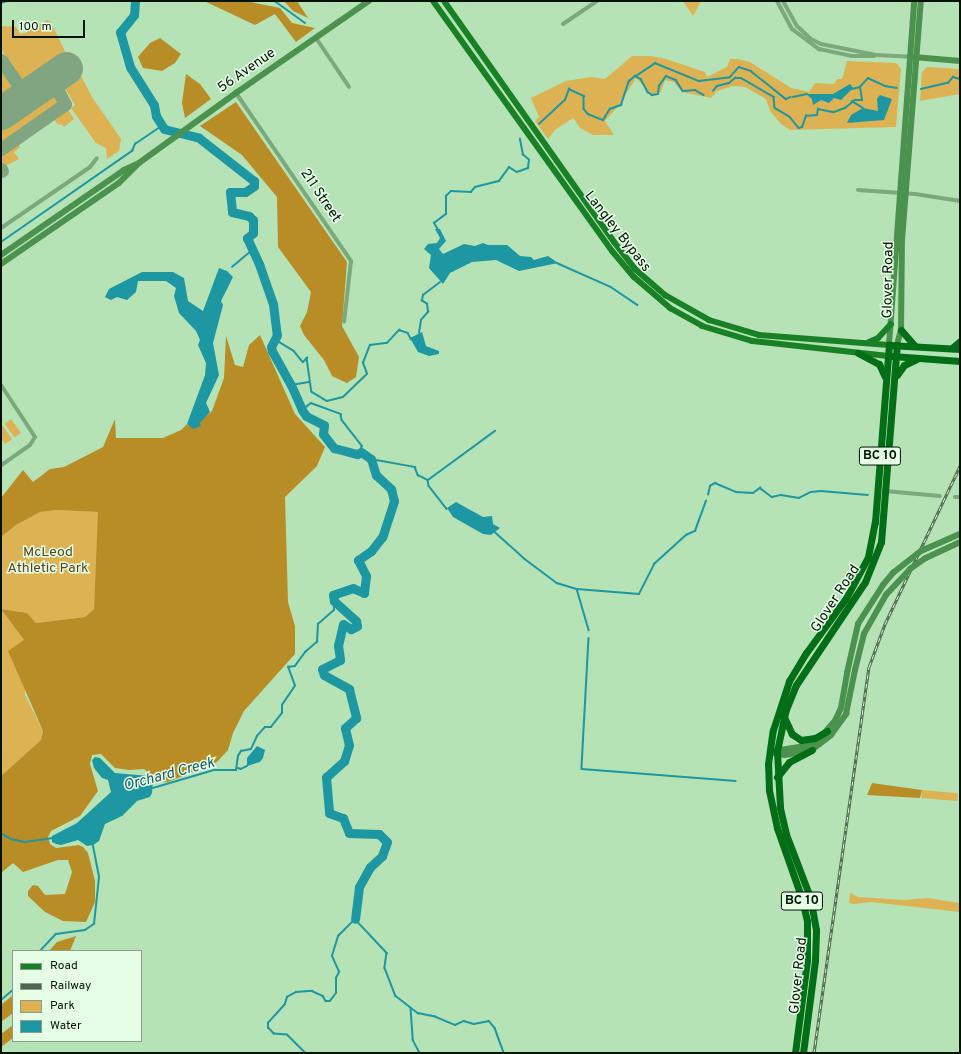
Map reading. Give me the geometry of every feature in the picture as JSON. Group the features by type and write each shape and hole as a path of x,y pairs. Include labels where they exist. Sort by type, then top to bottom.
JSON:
{"highway":[{"path":"900,330 915,346"},
{"path":"956,349 960,341"},
{"name":"Langley Bypass","path":"889,345 956,349"},
{"name":"Glover Road","path":"795,1053 808,960 807,921 802,899 777,828 769,790 779,707 789,681 806,653 846,598 868,557 875,522 889,345"},
{"name":"Glover Road","path":"803,1053 816,930 810,897 786,834 774,753 784,717 796,685 866,582 881,542 897,345"},
{"path":"858,353 879,364 886,379"},
{"name":"Langley Bypass","path":"888,356 960,361"},
{"path":"895,381 904,365 920,358"},
{"path":"784,717 792,734 801,740 815,738 826,731"},
{"path":"777,777 789,762 812,750"}],"main road":[{"name":"56 Avenue","path":"1,264 119,183 139,163 169,141 369,1"},
{"name":"Langley Bypass","path":"432,1 612,252 649,291 670,308 716,332 769,344 888,356"},
{"name":"Langley Bypass","path":"444,1 614,242 650,282 705,319 731,327 770,336 866,342 889,345"},
{"name":"Glover Road","path":"889,345 914,1"},
{"name":"Glover Road","path":"897,345 900,330 901,259 921,1"},
{"path":"910,57 960,61"},
{"name":"56 Avenue","path":"1,255 124,170 139,163"},
{"path":"70,207 71,216"},
{"path":"866,342 878,338 891,324"},
{"path":"774,753 807,746 826,731 841,708 858,624 883,585 893,573 921,551 960,534"},
{"path":"774,753 812,750 831,735 846,714 864,634 886,595 910,569 926,558 960,542"}],"street":[{"path":"563,24 597,1"},
{"path":"777,1 792,29 819,49 851,56 876,55"},
{"path":"783,1 796,26 811,39 838,50 876,55 910,57"},
{"path":"316,38 348,86"},
{"name":"211 Street","path":"236,93 351,261 344,322"},
{"path":"1,228 90,167 97,158"},
{"path":"858,190 906,193 960,201"},
{"path":"1,386 33,431 34,440 1,465"},
{"path":"885,491 940,496"}],"green space":[{"path":"683,1 701,1 693,16"},
{"path":"47,20 50,21 71,63 77,68 92,97 121,139 119,151 107,159 106,148 96,143 71,108 75,105 65,88 66,78 71,75 63,61 24,87 1,48 1,26 16,27 20,34 25,33"},
{"path":"632,56 651,56 666,59 705,72 707,77 727,67 730,59 738,59 750,62 791,88 809,92 815,83 834,84 837,79 842,79 847,61 896,63 901,69 896,127 790,130 781,124 770,111 766,99 745,87 733,86 717,91 711,98 682,92 674,82 665,80 661,92 653,96 636,78 619,105 605,121 614,135 593,135 580,128 573,118 555,130 548,139 535,121 539,117 531,98 566,81 591,77 605,79"},
{"path":"927,67 960,69 960,94 920,101 922,72"},
{"path":"2,68 18,91 1,103 1,69"},
{"path":"48,91 60,97 59,106 1,146 1,123"},
{"path":"68,109 74,119 64,127 61,124 58,125 54,119"},
{"path":"18,143 20,147 14,152 19,159 3,167 1,155"},
{"path":"11,419 21,433 15,437 5,424"},
{"path":"2,425 12,439 5,444 1,438"},
{"name":"McLeod Athletic Park","path":"57,510 99,512 94,609 85,617 36,623 27,613 1,609 1,537 16,525 40,512"},
{"name":"McLeod Athletic Park","path":"1,609 24,640 25,695 43,731 41,740 1,776"},
{"path":"922,790 958,793 957,801 921,798"},
{"path":"850,893 858,897 904,900 927,898 960,903 960,912 871,902 854,904 849,903"}],"shaded area":[{"path":"204,1 246,1 280,8 292,23 315,28 296,42 275,14 255,25"},
{"path":"284,1 297,1 308,18 293,11"},
{"path":"160,38 181,54 175,63 162,71 143,68 138,57 150,43"},
{"path":"186,74 200,84 211,99 185,118 182,103"},
{"path":"236,102 347,262 342,326 359,357 356,377 347,383 332,376 324,360 304,335 300,326 307,312 311,292 278,247 277,197 242,155 200,126"},
{"path":"260,335 295,414 325,447 317,466 285,497 288,602 295,626 295,654 244,711 233,733 228,750 217,762 168,782 158,781 144,769 129,770 115,768 101,754 92,755 90,764 98,791 80,816 51,831 48,837 50,844 56,848 79,845 83,847 88,853 95,881 95,902 86,922 63,921 45,912 28,896 28,891 33,885 38,886 45,895 65,894 72,872 68,860 58,860 23,872 13,863 1,873 1,776 41,740 43,731 8,651 24,640 1,609 27,613 36,623 85,617 94,609 98,512 57,510 40,512 16,525 1,537 1,498 23,470 33,482 50,469 64,467 103,447 115,419 116,438 163,438 181,430 187,424 189,426 201,426 199,423 212,411 224,378 226,336 235,365 243,367 249,345"},
{"path":"872,783 922,790 920,798 867,795"},
{"path":"76,936 70,950 50,950 57,942"},
{"path":"12,996 12,1014 1,1022 1,1005"},
{"path":"12,1026 12,1039 1,1047 1,1034"}],"water":[{"path":"850,84 853,88 841,100 834,98 829,103 821,100 813,105 812,99 806,94 833,94"},
{"path":"880,95 892,99 884,120 847,123 851,115 863,108 878,111 877,99"},
{"path":"435,229 440,229 446,241 439,249 443,254 464,244 475,246 483,243 488,245 507,245 520,256 531,257 534,260 548,256 558,263 519,271 496,260 472,262 450,273 443,284 429,268 431,255 424,249 428,244 437,243 440,238"},
{"path":"219,268 227,271 233,277 221,301 223,305 213,343 219,375 206,403 210,412 200,423 201,426 193,429 187,424 205,375 206,363 198,345 200,340 196,331 179,313 174,296 176,288 166,281 138,281 136,292 127,300 117,297 111,300 105,297 109,289 142,272 173,272 184,278 188,301 203,311"},
{"path":"422,332 426,346 439,351 439,354 429,356 418,352 410,338"},
{"path":"456,502 483,517 492,516 493,524 500,528 491,535 483,534 453,517 447,508"},
{"path":"257,746 265,750 263,758 260,762 247,766 247,758"},
{"path":"95,757 100,758 115,773 149,776 153,781 152,793 150,797 137,801 122,816 105,824 99,841 93,845 87,846 78,840 61,845 56,844 52,842 52,836 77,823 111,792 108,780 102,778 94,768 92,760"}],"waterway":[{"path":"1,3 7,1"},
{"path":"135,1 134,15 120,32 130,67 154,105 156,116 164,129 199,138 254,181 254,186 245,192 230,192 232,212 249,216 253,220 253,233 247,238 259,264 273,304 277,335 271,347 272,351 291,385 302,410 306,416 324,425 323,434 334,448 357,454 361,452 371,459 376,475 391,489 394,501 382,537 371,551 358,560 366,576 364,593 353,588 333,595 334,601 356,621 357,626 351,629 343,624 338,645 340,660 322,669 324,675 349,689 356,718 345,728 349,745 344,761 326,777 329,813 343,818 349,833 379,834 387,842 382,856 370,867 359,887 355,919"},
{"path":"275,1 305,23"},
{"path":"636,76 655,63 699,81 730,77 739,67 751,71 786,99 791,97"},
{"path":"539,124 565,100 569,89 584,96 584,109 588,114 603,120 610,109 621,105 629,81 635,76 641,79 648,92 652,95 658,94 659,86 666,76 676,80 683,91 695,90 704,95"},
{"path":"921,89 948,83 953,77 960,79"},
{"path":"713,91 717,86 729,83 735,78 741,78 774,97 775,108 790,117 799,128 802,127 806,116 817,115 818,109 834,112 845,108 855,100 862,100 860,87"},
{"path":"860,87 868,78 885,86 897,88"},
{"path":"852,89 860,87"},
{"path":"793,97 807,94"},
{"path":"852,101 863,108"},
{"path":"1,242 132,151 135,144 162,126"},
{"path":"438,230 434,223 446,214 446,196 451,191 471,192 475,187 499,181 509,167 517,172 528,168 529,160 523,155 520,139"},
{"path":"232,267 252,250"},
{"path":"557,263 611,287 638,305"},
{"path":"419,333 421,320 428,312 427,304 422,301 423,295 440,282"},
{"path":"327,401 343,397 367,374 363,363 370,345 387,343 399,330 408,333 411,339"},
{"path":"276,340 294,351 303,362 307,358 312,392 327,401"},
{"path":"291,385 309,382"},
{"path":"302,410 311,403 341,414 342,420 362,446 361,452"},
{"path":"428,480 495,431"},
{"path":"371,459 415,467 418,475 428,480"},
{"path":"428,480 429,486 447,509"},
{"path":"708,495 710,486 715,483 736,492 753,493 760,488 772,497 781,495 799,498 811,492 821,491 868,495"},
{"path":"495,532 525,559 557,583 577,589 639,594 654,564 686,535 695,531 706,501"},
{"path":"577,589 589,630"},
{"name":"Orchard Creek","path":"153,788 214,770 236,770 238,756 241,751 251,749 257,736 265,727 271,727 282,713 282,705 295,686 288,667 295,666 305,652 317,642 318,624 334,610 334,601"},
{"path":"589,638 582,769 736,781"},
{"path":"238,768 241,769 247,766"},
{"path":"1,833 11,839 25,842 53,838"},
{"name":"Orchard Creek","path":"41,950 56,934 85,930 94,924 99,877 93,845"},
{"path":"305,1053 287,1035 274,1034 268,1028 268,1023 285,1004 287,997 296,992 312,991 323,996 326,1001 330,1001 336,993 336,978 339,972 332,956 338,936 355,919 387,953 385,968 396,996 418,1013 434,1016 455,1025 464,1021 474,1024 489,1021 495,1028 504,1053"},
{"name":"Orchard Creek","path":"1,1000 12,991"},
{"path":"411,1008 413,1040 420,1053"}],"taxiway":[{"path":"1,60 26,96"},
{"path":"1,149 65,104 51,78"}],"runway":[{"path":"1,113 66,68"}],"railway":[{"path":"814,1053 869,667 885,624 960,466"}]}
